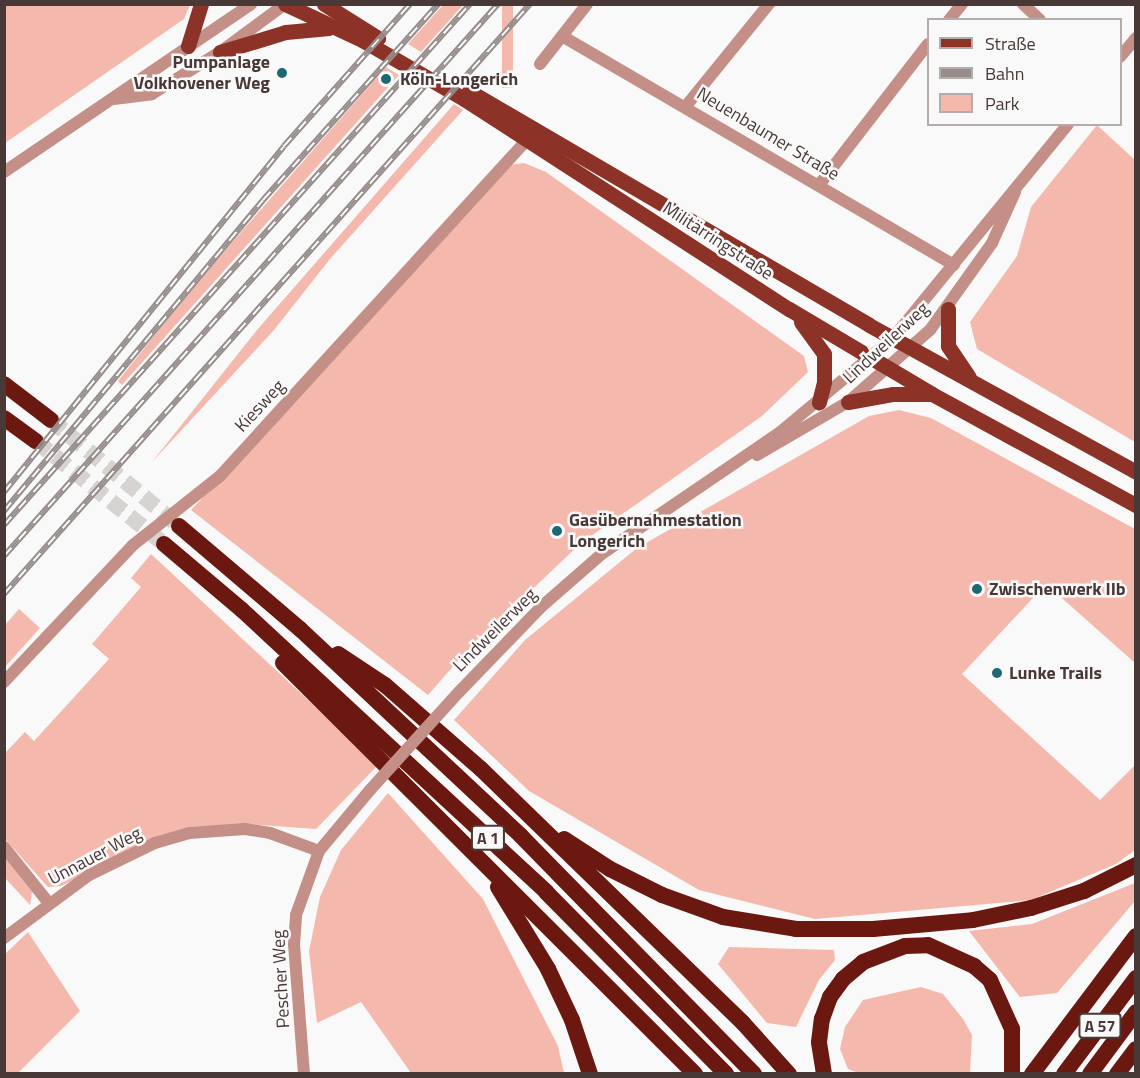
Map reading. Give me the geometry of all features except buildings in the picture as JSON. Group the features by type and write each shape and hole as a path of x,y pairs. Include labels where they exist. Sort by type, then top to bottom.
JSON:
{"highway":[{"path":"4,384 51,420"},
{"path":"4,418 36,441"},
{"name":"A 1","path":"179,526 300,629 521,836 754,1074"},
{"name":"A 1","path":"164,544 242,610 546,892 726,1074"},
{"path":"242,610 275,654 695,1074"},
{"path":"300,629 385,685 517,804 743,1023 789,1074"},
{"path":"517,804 610,869 662,895 723,917 796,929 873,929 973,920 1031,908 1084,891 1136,865"},
{"path":"443,823 490,875 519,918 572,1020 590,1074"},
{"path":"1032,1074 1136,936"},
{"path":"824,1074 819,1042 822,1019 830,997 843,979 872,959 905,946 928,945 974,966 990,980 1012,1029 1012,1074"},
{"name":"A 57","path":"1064,1074 1136,978"},
{"name":"A 57","path":"1090,1074 1136,1012"},
{"path":"1117,1074 1136,1049"}],"main road":[{"path":"188,46 201,4"},
{"name":"Militärringstraße","path":"324,4 894,338 1136,472"},
{"name":"Militärringstraße","path":"285,5 332,27 464,99 789,309 932,394 1136,505"},
{"path":"220,52 286,32 332,27"},
{"path":"789,309 812,333 824,354 826,368 819,402"},
{"path":"948,309 948,346 973,382"},
{"path":"848,402 893,394 932,394"}],"street":[{"path":"4,172 251,4"},
{"path":"540,64 587,4"},
{"path":"686,106 769,4"},
{"path":"951,18 962,4"},
{"path":"1023,4 1038,18"},
{"path":"112,100 152,94 220,52 285,5"},
{"name":"Neuenbaumer Straße","path":"562,36 686,106 954,265"},
{"path":"1122,55 1136,38"},
{"path":"819,185 927,45"},
{"name":"Lindweilerweg","path":"319,851 370,790 459,692 541,607 603,553 728,469 819,402 894,338 999,206 1016,191 1066,126"},
{"name":"Kiesweg","path":"4,682 133,545 220,476 527,140"},
{"name":"Lindweilerweg","path":"728,469 785,442 848,402 912,348 948,309 992,243 1016,191"},
{"name":"Unnauer Weg","path":"4,938 48,902 125,856 189,833 245,829 270,833 319,851"},
{"path":"4,847 48,902"},
{"name":"Pescher Weg","path":"304,1074 294,945 296,915 319,851"}],"green space":[{"path":"5,4 190,5 184,19 5,143"},
{"path":"443,5 463,5 421,52 408,44"},
{"path":"502,5 513,5 513,88 502,88"},
{"path":"386,67 399,75 122,385 118,381 198,281"},
{"path":"454,104 463,110 330,259 274,330 152,462 257,330"},
{"path":"1096,126 1135,160 1135,442 977,349 970,322 1017,256 1031,207"},
{"path":"524,163 546,172 804,356 808,372 762,416 581,543 463,655 428,695 191,510 509,165"},
{"path":"899,410 931,418 1135,529 1135,663 1046,584 962,674 1100,800 1135,765 1135,850 1116,864 1031,900 815,919 699,890 529,791 454,720 525,640 637,548 869,416"},
{"path":"151,554 378,765 316,829 246,824 189,827 61,886 48,887 5,839 4,754 25,732 34,741 109,659 92,644 141,587 131,578"},
{"path":"19,609 40,628 5,667 5,625"},
{"path":"388,793 483,899 558,1046 564,1073 411,1073 361,1002 317,1023 309,951 320,897 341,850"},
{"path":"4,854 32,892 30,905 5,878"},
{"path":"1135,883 1135,901 1057,993 1020,997 969,931 1032,924"},
{"path":"28,932 80,1011 18,1073 5,1073 5,954"},
{"path":"729,947 834,950 835,960 819,980 796,1027 767,1023 718,964"},
{"path":"921,987 943,994 963,1019 972,1035 970,1073 861,1074 848,1069 840,1049 845,1027 863,1000"}],"tunnel":[{"path":"51,420 179,526"},
{"path":"36,441 164,544"}],"railway":[{"path":"4,492 284,146 410,4"},
{"path":"4,511 263,200 438,4"},
{"path":"4,525 470,4"},
{"path":"4,556 498,4"},
{"path":"4,594 530,4"}],"place":[{"name":"Pumpanlage Volkhovener Weg","path":"282,73"},
{"name":"Köln-Longerich","path":"386,79"},
{"name":"Gasübernahmestation Longerich","path":"557,531"},
{"name":"Zwischenwerk IIb","path":"977,589"},
{"name":"Lunke Trails","path":"997,673"}]}
